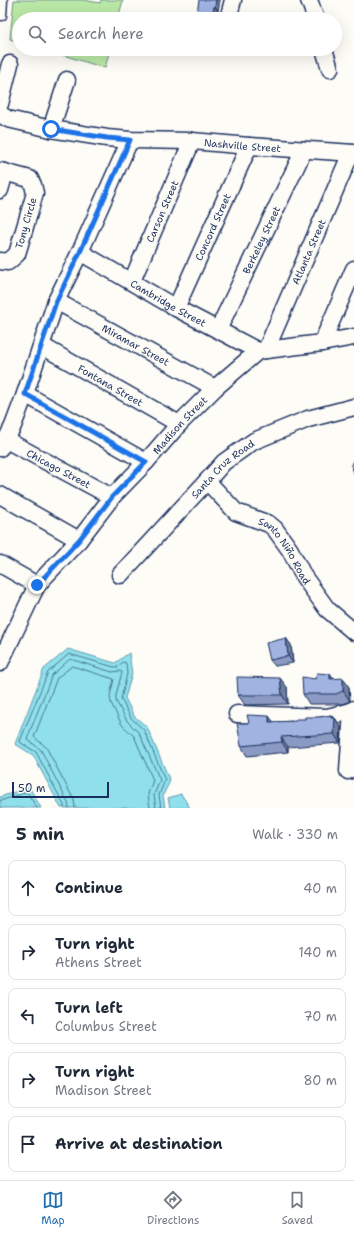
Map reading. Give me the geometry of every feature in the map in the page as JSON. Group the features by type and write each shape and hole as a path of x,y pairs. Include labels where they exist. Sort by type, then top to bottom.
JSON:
{"street":[{"path":"230,12 233,0"},
{"path":"309,0 313,12"},
{"path":"326,56 330,69"},
{"path":"0,104 10,64"},
{"path":"51,129 66,80"},
{"name":"Nashville Street","path":"0,114 8,119 51,129 107,138 192,141 352,153"},
{"path":"3,444 13,426 25,394 56,302 130,140"},
{"name":"Carson Street","path":"132,281 192,141"},
{"name":"Concord Street","path":"176,308 249,146"},
{"name":"Berkeley Street","path":"218,330 304,150"},
{"name":"Atlanta Street","path":"262,350 352,153"},
{"path":"0,190 2,171"},
{"name":"Tony Circle","path":"0,261 8,262 17,254 35,193 30,179 2,171"},
{"name":"Cambridge Street","path":"80,252 176,308 218,330 262,350"},
{"path":"322,343 354,269"},
{"name":"Miramar Street","path":"56,302 215,388"},
{"path":"262,350 322,343 354,337"},
{"name":"Fontana Street","path":"42,346 179,424"},
{"name":"Madison Street","path":"0,662 37,585 79,540 112,497 146,462 179,424 215,388 262,350"},
{"path":"25,394 146,462"},
{"name":"Santa Cruz Road","path":"120,575 224,462 254,441 308,419 354,407"},
{"name":"Chicago Street","path":"3,444 112,497"},
{"name":"Santo Niño Road","path":"207,481 236,512 269,524 275,529 290,550 304,577 327,609 354,632"},
{"path":"0,495 79,540"},
{"path":"0,564 37,585"},
{"path":"237,714 327,717 353,710 348,771"}],"lane":[{"path":"2,16 3,0"}],"green space":[{"path":"14,0 83,0 100,3 101,0 123,0 120,12 13,12"},
{"path":"12,20 12,40 10,39"},
{"path":"66,56 108,56 105,68"}],"water":[{"path":"68,649 115,663 129,653 132,674 125,698 134,716 147,727 170,781 163,795 165,808 61,808 33,755 15,744 44,669"},
{"path":"29,787 41,808 0,808 0,797"},
{"path":"181,794 190,808 170,808 168,798"}],"building":[{"path":"199,0 216,0 213,12 197,12"},
{"path":"354,462 354,473 351,464"},
{"path":"286,638 288,656 270,660 266,643"},
{"path":"317,673 330,674 330,679 343,678 343,691 336,694 303,694 302,677 315,679"},
{"path":"237,677 280,678 282,695 238,695"},
{"path":"247,715 269,716 269,722 296,721 296,719 305,719 305,717 331,715 331,718 335,718 334,734 281,737 282,742 241,746 237,723 249,723"}],"route":[{"path":"37,585 79,540 112,497 146,462 25,394 56,302 80,252 124,150 130,140 51,129"}]}
